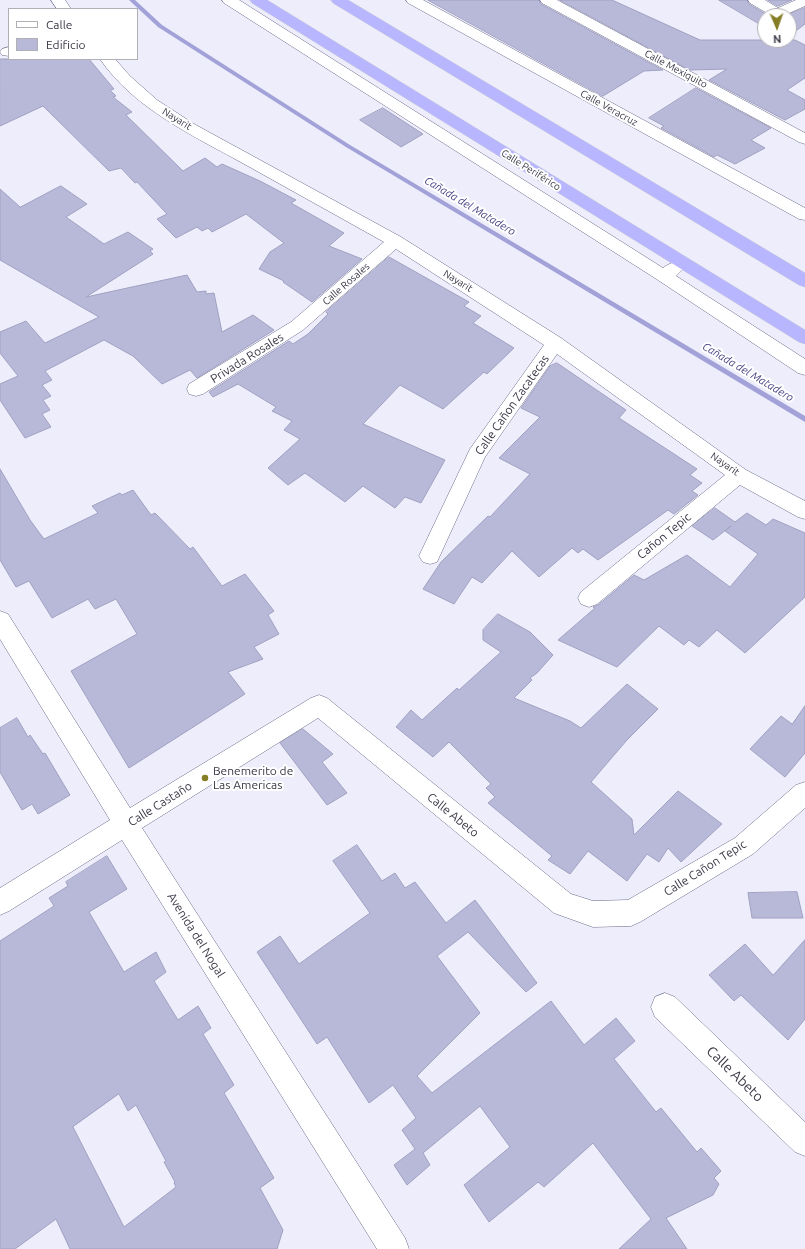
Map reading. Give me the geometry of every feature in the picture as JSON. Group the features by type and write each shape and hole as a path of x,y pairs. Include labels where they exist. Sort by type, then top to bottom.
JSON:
{"highway":[{"name":"Calle Periférico","path":"257,0 805,338"},
{"path":"338,0 805,281"}],"street":[{"path":"229,0 664,276 805,368"},
{"name":"Calle Veracruz","path":"413,0 805,215"},
{"name":"Calle Mexiquito","path":"547,0 805,139"},
{"path":"755,0 768,8"},
{"path":"797,8 805,1"},
{"name":"Nayarit","path":"108,60 124,78 152,103 189,127 395,241 555,342 739,475 805,511"},
{"name":"Calle Rosales","path":"298,326 395,241"},
{"path":"664,276 682,262"},
{"name":"Privada Rosales","path":"196,389 298,326"},
{"name":"Calle Cañon Zacatecas","path":"430,556 477,454 555,342"},
{"name":"Cañon Tepic","path":"589,598 739,475"},
{"name":"Avenida del Nogal","path":"0,620 126,824 394,1249"},
{"name":"Calle Castaño","path":"0,902 319,705"},
{"name":"Calle Abeto","path":"319,705 563,904 593,914"},
{"name":"Calle Cañon Tepic","path":"593,914 631,913 744,846 805,792"},
{"name":"Calle Abeto","path":"665,1007 805,1142"}],"building":[{"path":"428,0 539,0 541,4 663,70 644,71 603,96"},
{"path":"560,0 612,0 700,40 757,40 757,48 797,48 797,41 805,45 805,78 787,90 805,100 805,109 785,120 709,80 727,69 690,70"},
{"path":"719,0 747,0 749,4 757,9 757,22"},
{"path":"768,0 792,0 778,6"},
{"path":"805,8 805,24 797,30 797,11"},
{"path":"0,59 90,60 114,89 110,90 116,96 113,97 132,112 126,115 183,171 205,158 217,167 222,164 260,181 296,200 291,203 344,233 329,246 362,259 312,302 283,282 284,281 259,269 270,252 284,243 246,214 212,232 208,228 202,231 197,227 176,238 157,219 167,214 137,182 135,183 121,168 109,171 43,106 0,126"},
{"path":"696,88 771,128 751,140 765,148 735,164 717,155 714,157 661,128 664,126 649,118"},
{"path":"383,108 423,134 401,147 360,120"},
{"path":"61,186 87,204 66,217 104,244 128,232 153,249 150,251 153,254 86,297 187,275 197,292 206,291 206,294 214,293 222,332 253,315 274,330 197,378 190,370 162,384 133,356 104,340 45,371 52,380 42,385 51,396 43,400 50,410 42,414 51,427 25,438 0,400 0,384 18,376 0,353 0,332 26,321 45,343 99,317 0,260 0,189 20,207"},
{"path":"389,257 469,302 464,306 481,316 473,323 514,348 487,374 484,372 443,409 400,385 363,424 445,460 421,503 405,497 395,508 363,486 345,502 305,473 288,485 268,468 300,439 284,430 292,421 272,411 276,407 238,384 213,397 209,392 289,341 293,344 308,334 328,314 326,312"},
{"path":"557,363 626,410 619,418 697,469 690,475 702,483 692,491 698,495 674,514 668,510 598,560 583,549 578,553 572,548 539,577 512,551 482,583 472,577 454,604 423,589 441,562 488,516 490,517 530,474 499,458 540,417 521,408 550,366"},
{"path":"0,469 30,520 44,539 98,513 92,506 120,493 122,495 133,490 151,515 155,513 190,549 193,547 222,586 245,574 274,611 268,615 279,634 254,647 263,659 228,672 245,694 129,768 71,671 137,634 116,599 95,609 88,599 52,618 29,581 16,587 0,560"},
{"path":"715,508 735,522 747,513 766,525 773,519 805,533 805,597 745,653 717,630 699,647 689,640 684,645 659,626 617,667 558,640 595,608 593,607 598,605 634,575 644,580 687,555 730,587 758,554 725,531 731,526 713,540 692,526"},
{"path":"498,614 530,632 553,655 537,673 530,678 532,680 514,698 570,721 581,728 627,684 658,709 627,740 591,782 632,819 634,835 678,791 722,824 681,862 668,848 659,862 647,854 627,881 588,851 570,874 548,860 552,856 488,803 495,797 486,788 491,784 449,742 433,757 396,727 411,710 422,720 457,688 459,690 501,652 483,640 483,630"},
{"path":"805,706 805,753 785,777 750,749 781,716 792,724"},
{"path":"17,718 28,737 30,735 43,754 45,753 70,795 38,814 32,804 22,810 0,772 0,728"},
{"path":"303,729 333,754 322,762 347,793 327,805 280,743"},
{"path":"357,845 382,881 395,873 405,888 415,882 446,923 475,900 537,983 526,992 468,932 437,956 480,1013 417,1076 432,1093 551,1001 584,1045 616,1018 635,1041 614,1059 656,1112 661,1108 697,1152 701,1148 721,1171 714,1178 719,1184 713,1195 666,1218 687,1249 619,1249 651,1219 593,1143 544,1187 538,1182 489,1222 464,1185 510,1147 480,1106 423,1153 430,1165 407,1185 394,1165 415,1149 402,1130 416,1118 393,1085 369,1103 327,1037 317,1044 257,952 280,936 299,964 370,913 333,861"},
{"path":"107,856 127,889 89,912 124,972 156,952 166,972 154,981 178,1020 198,1006 211,1028 203,1034 234,1085 224,1093 274,1178 260,1188 283,1230 277,1249 70,1249 56,1219 15,1249 0,1249 0,941 54,906 49,898 68,886 66,882","holes":["119,1094 128,1111 136,1105 166,1161 164,1162 175,1182 176,1187 124,1227 73,1127"]},
{"path":"797,892 803,918 752,918 748,893"},
{"path":"805,940 805,1019 788,1040 741,995 734,1001 709,975 745,944 773,975"}],"waterway":[{"name":"Cañada del Matadero","path":"132,0 160,26 348,146 805,419"}],"place":[{"name":"Benemerito de Las Americas","path":"205,778"}]}
